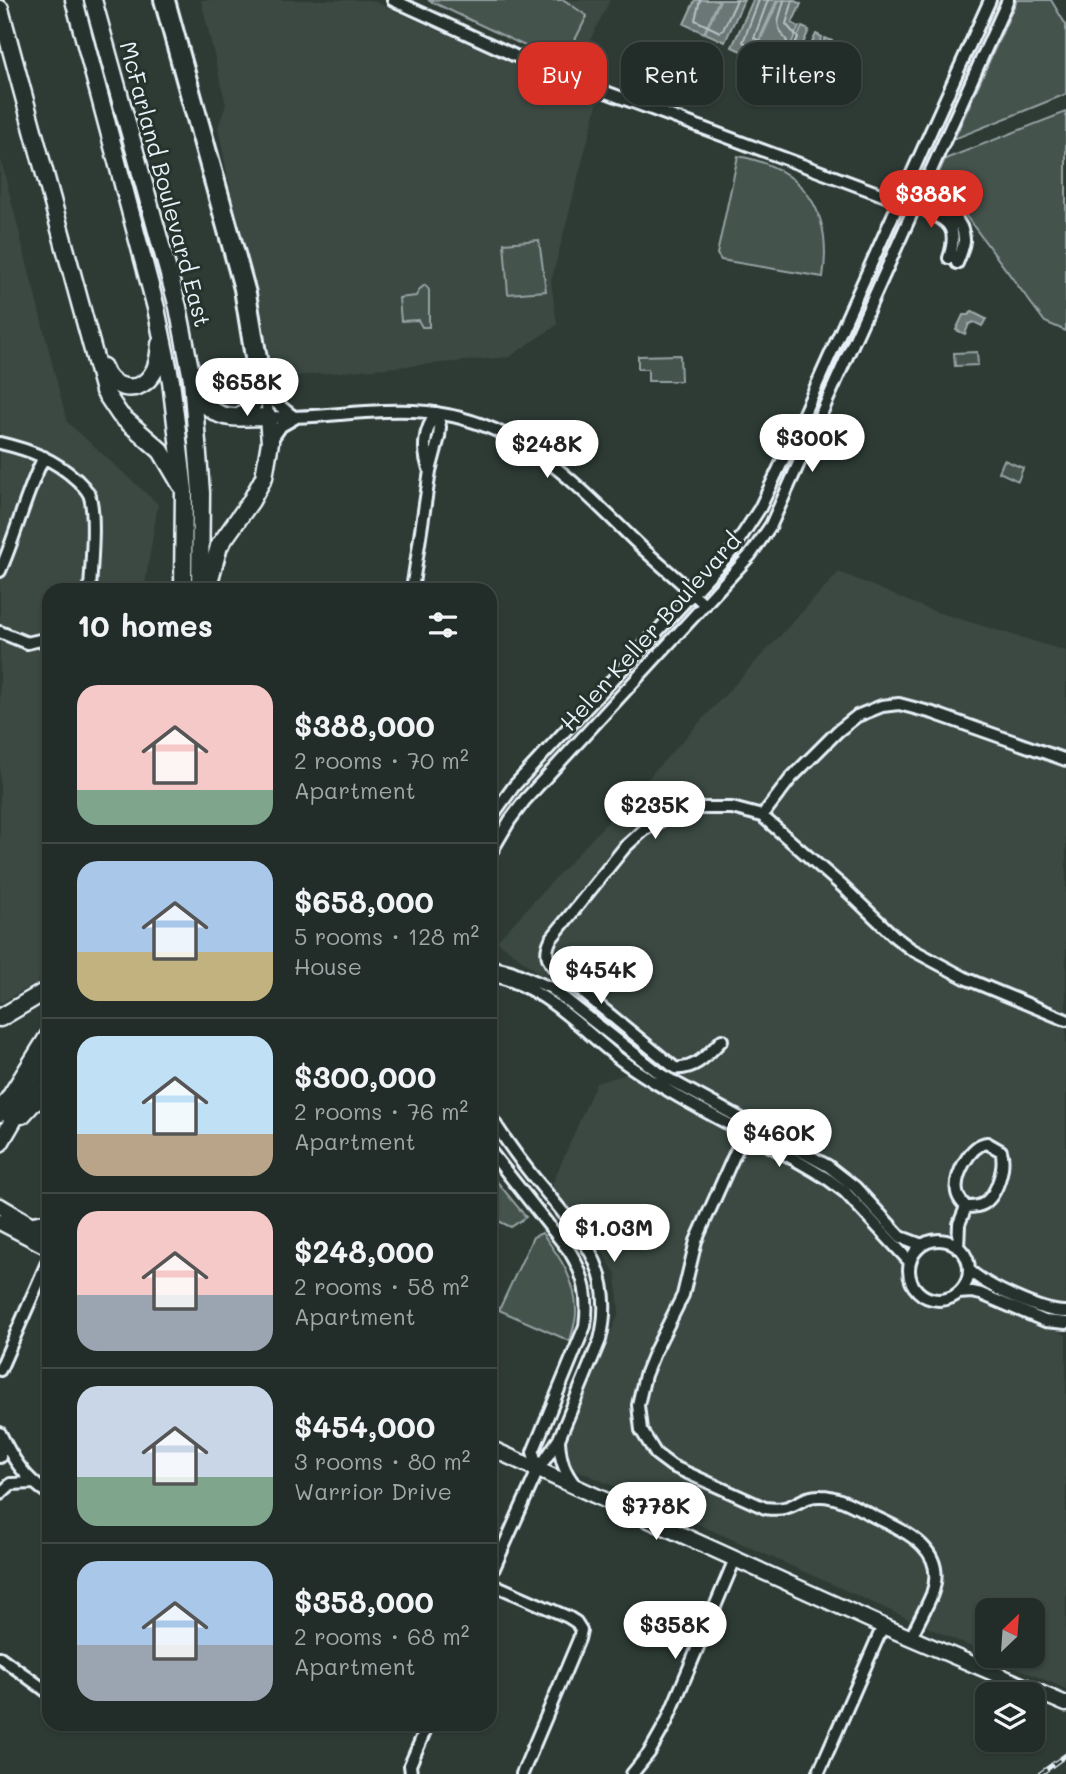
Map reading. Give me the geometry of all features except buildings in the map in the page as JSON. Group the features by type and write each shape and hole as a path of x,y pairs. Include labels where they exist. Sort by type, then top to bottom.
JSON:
{"highway":[{"path":"5,0 104,372 109,381 129,388 146,382 156,367 161,331"},
{"name":"McFarland Boulevard East","path":"74,0 161,331 171,381 184,490 183,583"},
{"name":"McFarland Boulevard East","path":"93,0 178,307 192,379 201,493 200,583"},
{"path":"0,9 104,391 121,415 161,451 184,490"},
{"path":"192,379 209,410 227,417 268,417 270,442 264,477 251,501 219,546 209,583"},
{"path":"240,417 251,407 261,390"},
{"path":"0,1018 42,993"},
{"path":"0,1113 42,1046"},
{"path":"0,1143 42,1071"},
{"path":"10,1126 42,1098"}],"main road":[{"path":"0,1206 41,1224"},
{"path":"0,1222 42,1244"},
{"path":"497,1451 883,1626 1066,1704"}],"street":[{"path":"160,0 240,289 268,417"},
{"path":"169,0 250,293 261,412 268,417 295,418 394,412 437,413 488,426 541,454 705,605"},
{"path":"393,0 544,69 900,201 916,204 929,202 937,205 958,222 964,239 953,260"},
{"name":"Helen Keller Boulevard","path":"497,809 514,786 732,551 760,508 990,0"},
{"name":"Helen Keller Boulevard","path":"497,836 525,800 751,554 776,515 1008,0"},
{"path":"261,390 295,418"},
{"path":"413,583 430,471 440,427 437,413"},
{"path":"270,442 281,426 295,418"},
{"path":"0,443 31,450 44,457 68,472 87,491 90,498 90,583"},
{"path":"0,571 14,541 26,496 44,457"},
{"path":"0,632 27,643 42,640"},
{"path":"762,816 791,779 838,731 856,716 882,706 899,704 913,707 1066,760"},
{"path":"722,1040 694,1065 684,1069 675,1068 558,972 547,957 547,948 625,847 661,819 696,808 732,808 762,816 842,886 894,937 911,949 961,977 1066,1020"},
{"path":"497,975 550,1000 624,1062 674,1094 828,1166 855,1187 901,1237 922,1245"},
{"path":"497,1127 515,1155 585,1240 601,1275 605,1310 600,1340 559,1439 538,1469 497,1561"},
{"path":"747,1127 845,1192 910,1262"},
{"path":"747,1127 696,1241 682,1295 645,1375 638,1405 642,1430 656,1454 671,1466 765,1508 788,1508 813,1496 824,1496 870,1514 916,1537 930,1556 935,1578 932,1594 911,1638"},
{"path":"982,1144 993,1144 1003,1157 1002,1171 988,1200 975,1207 966,1207 957,1191 958,1178 972,1150 982,1144"},
{"path":"497,1160 570,1252 578,1264 586,1291 585,1326 534,1452 538,1469"},
{"path":"958,1248 959,1224 966,1207"},
{"path":"942,1240 959,1224"},
{"path":"942,1240 964,1254 969,1270 964,1287 958,1293 936,1300 919,1293 910,1279 910,1262 922,1245 942,1240"},
{"path":"969,1270 989,1285 1046,1309 1066,1312"},
{"path":"0,1370 42,1274"},
{"path":"958,1293 981,1294 1045,1321 1066,1323"},
{"path":"0,1433 18,1465 42,1489"},
{"path":"559,1439 560,1460 569,1478 578,1488"},
{"path":"0,1443 0,1457"},
{"path":"0,1494 11,1485 33,1483"},
{"path":"632,1774 649,1753 666,1723 735,1559"},
{"path":"497,1586 568,1617 581,1630 522,1774"},
{"path":"818,1774 883,1626"},
{"path":"0,1657 42,1688"},
{"path":"411,1774 410,1765 425,1731"}],"shaded area":[{"path":"201,0 371,0 518,65 518,105 597,105 551,282 557,325 509,357 273,378 259,296 235,212 218,127 226,105"},
{"path":"428,0 564,0 587,16 574,42 518,43"},
{"path":"458,0 610,0 589,42 560,42"},
{"path":"1017,0 1051,0 1066,25 1066,94 954,139"},
{"path":"1066,112 1066,331 1045,322 937,177 945,159"},
{"path":"0,156 67,422 158,504 145,583 42,583 42,974 37,983 0,1003"},
{"path":"738,156 781,171 797,182 809,196 818,213 823,232 823,277 721,260 717,254"},
{"path":"539,240 546,291 508,294 504,243"},
{"path":"425,285 429,290 429,327 422,327 418,320 401,321 399,298 416,296"},
{"path":"977,352 978,365 955,366 954,353"},
{"path":"680,355 681,381 648,381 648,369 638,369 638,356"},
{"path":"1004,460 1023,468 1018,481 999,472"},
{"path":"839,572 930,610 1066,651 1066,1318 982,1278 974,1269 964,1245 939,1235 921,1239 906,1236 838,1169 668,1072 497,941"},
{"path":"630,1073 812,1173 836,1191 902,1261 906,1280 915,1299 934,1307 976,1295 1066,1335 1066,1689 1018,1668 1045,1668 1045,1598 975,1598 975,1649 571,1467 567,1439 619,1313 616,1274 594,1238 551,1187 596,1083"},
{"path":"497,1182 526,1217 511,1227 497,1220"},
{"path":"542,1233 561,1261 574,1291 576,1316 570,1341 499,1310 533,1237"}],"water":[{"path":"695,0 719,0 704,33 684,24"},
{"path":"720,0 744,0 725,42 705,33"},
{"path":"753,0 777,0 758,42 737,42 737,49 732,47"},
{"path":"779,0 793,0 801,4 792,23 799,27 792,42 760,42"},
{"path":"802,27 809,30 804,42 795,42"},
{"path":"816,34 822,37 820,42 812,42"},
{"path":"972,312 986,319 982,326 974,322 969,324 965,334 956,330 963,315"}],"railway":[{"path":"1040,1774 1066,1755"}]}
